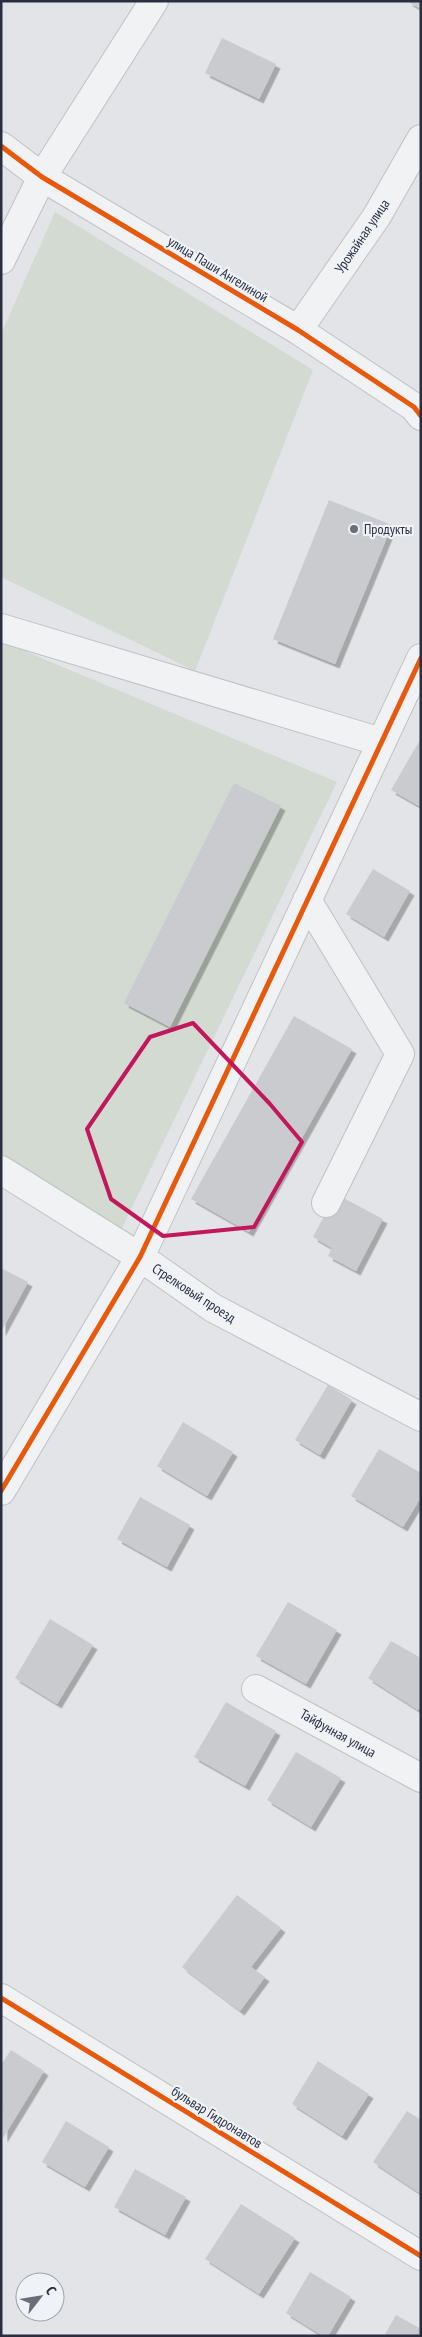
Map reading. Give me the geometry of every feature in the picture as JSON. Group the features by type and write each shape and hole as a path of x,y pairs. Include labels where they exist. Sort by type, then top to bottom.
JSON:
{"street":[{"path":"1,260 42,177 154,1"},
{"name":"Урожайная улица","path":"298,330 377,216 421,139"},
{"name":"улица Паши Ангелиной","path":"1,146 42,177 298,330 414,407 421,416"},
{"path":"1,628 381,742"},
{"path":"1,1491 140,1257 421,658"},
{"path":"307,900 400,1054 326,1203"},
{"name":"Стрелковый проезд","path":"1,1170 140,1257 213,1308 421,1417"},
{"name":"Тайфунная улица","path":"256,1688 421,1778"},
{"name":"бульвар Гидронавтов","path":"1,1998 421,2256"}],"highlighted area":[{"path":"193,1023 270,1104 302,1142 254,1227 163,1236 111,1199 87,1129 150,1037"}],"shaded area":[{"path":"55,212 313,370 195,671 1,577 1,334"},
{"path":"1,641 337,782 122,1228 1,1153"}],"building":[{"path":"407,1 421,1 421,9"},
{"path":"222,38 276,64 259,99 205,73"},
{"path":"329,500 392,525 335,664 273,639"},
{"path":"421,738 421,807 391,790"},
{"path":"234,783 281,806 170,1027 124,1003"},
{"path":"373,869 410,891 384,937 346,914"},
{"path":"294,1016 352,1049 249,1232 191,1199"},
{"path":"336,1194 383,1219 356,1271 328,1256 332,1248 313,1237"},
{"path":"1,1268 28,1282 1,1332"},
{"path":"328,1385 352,1400 320,1455 295,1440"},
{"path":"183,1422 233,1452 207,1496 157,1466"},
{"path":"379,1449 421,1473 421,1497 403,1527 351,1496"},
{"path":"140,1497 190,1525 167,1567 117,1539"},
{"path":"288,1602 337,1630 306,1684 256,1656"},
{"path":"50,1619 93,1645 57,1704 15,1678"},
{"path":"391,1641 421,1658 421,1706 418,1710 368,1678"},
{"path":"226,1702 276,1731 245,1786 194,1757"},
{"path":"296,1752 341,1778 311,1827 267,1800"},
{"path":"237,1895 281,1928 251,1967 265,1977 240,2011 182,1967"},
{"path":"11,2050 44,2071 3,2138 1,2065"},
{"path":"318,2061 369,2094 342,2136 292,2104"},
{"path":"407,2111 421,2120 421,2194 373,2162"},
{"path":"66,2121 109,2147 85,2187 42,2162"},
{"path":"135,2169 186,2197 165,2235 114,2207"},
{"path":"241,2204 295,2238 259,2294 205,2259"},
{"path":"310,2272 351,2297 328,2336 323,2336 286,2313"},
{"path":"396,2315 421,2329 421,2336 384,2336"}],"cycle path":[{"path":"1,146 42,177 298,330 414,407 421,416"},
{"path":"1,1491 140,1257 421,658"},
{"path":"1,1998 421,2256"}],"place":[{"name":"Продукты","path":"354,529"}]}
